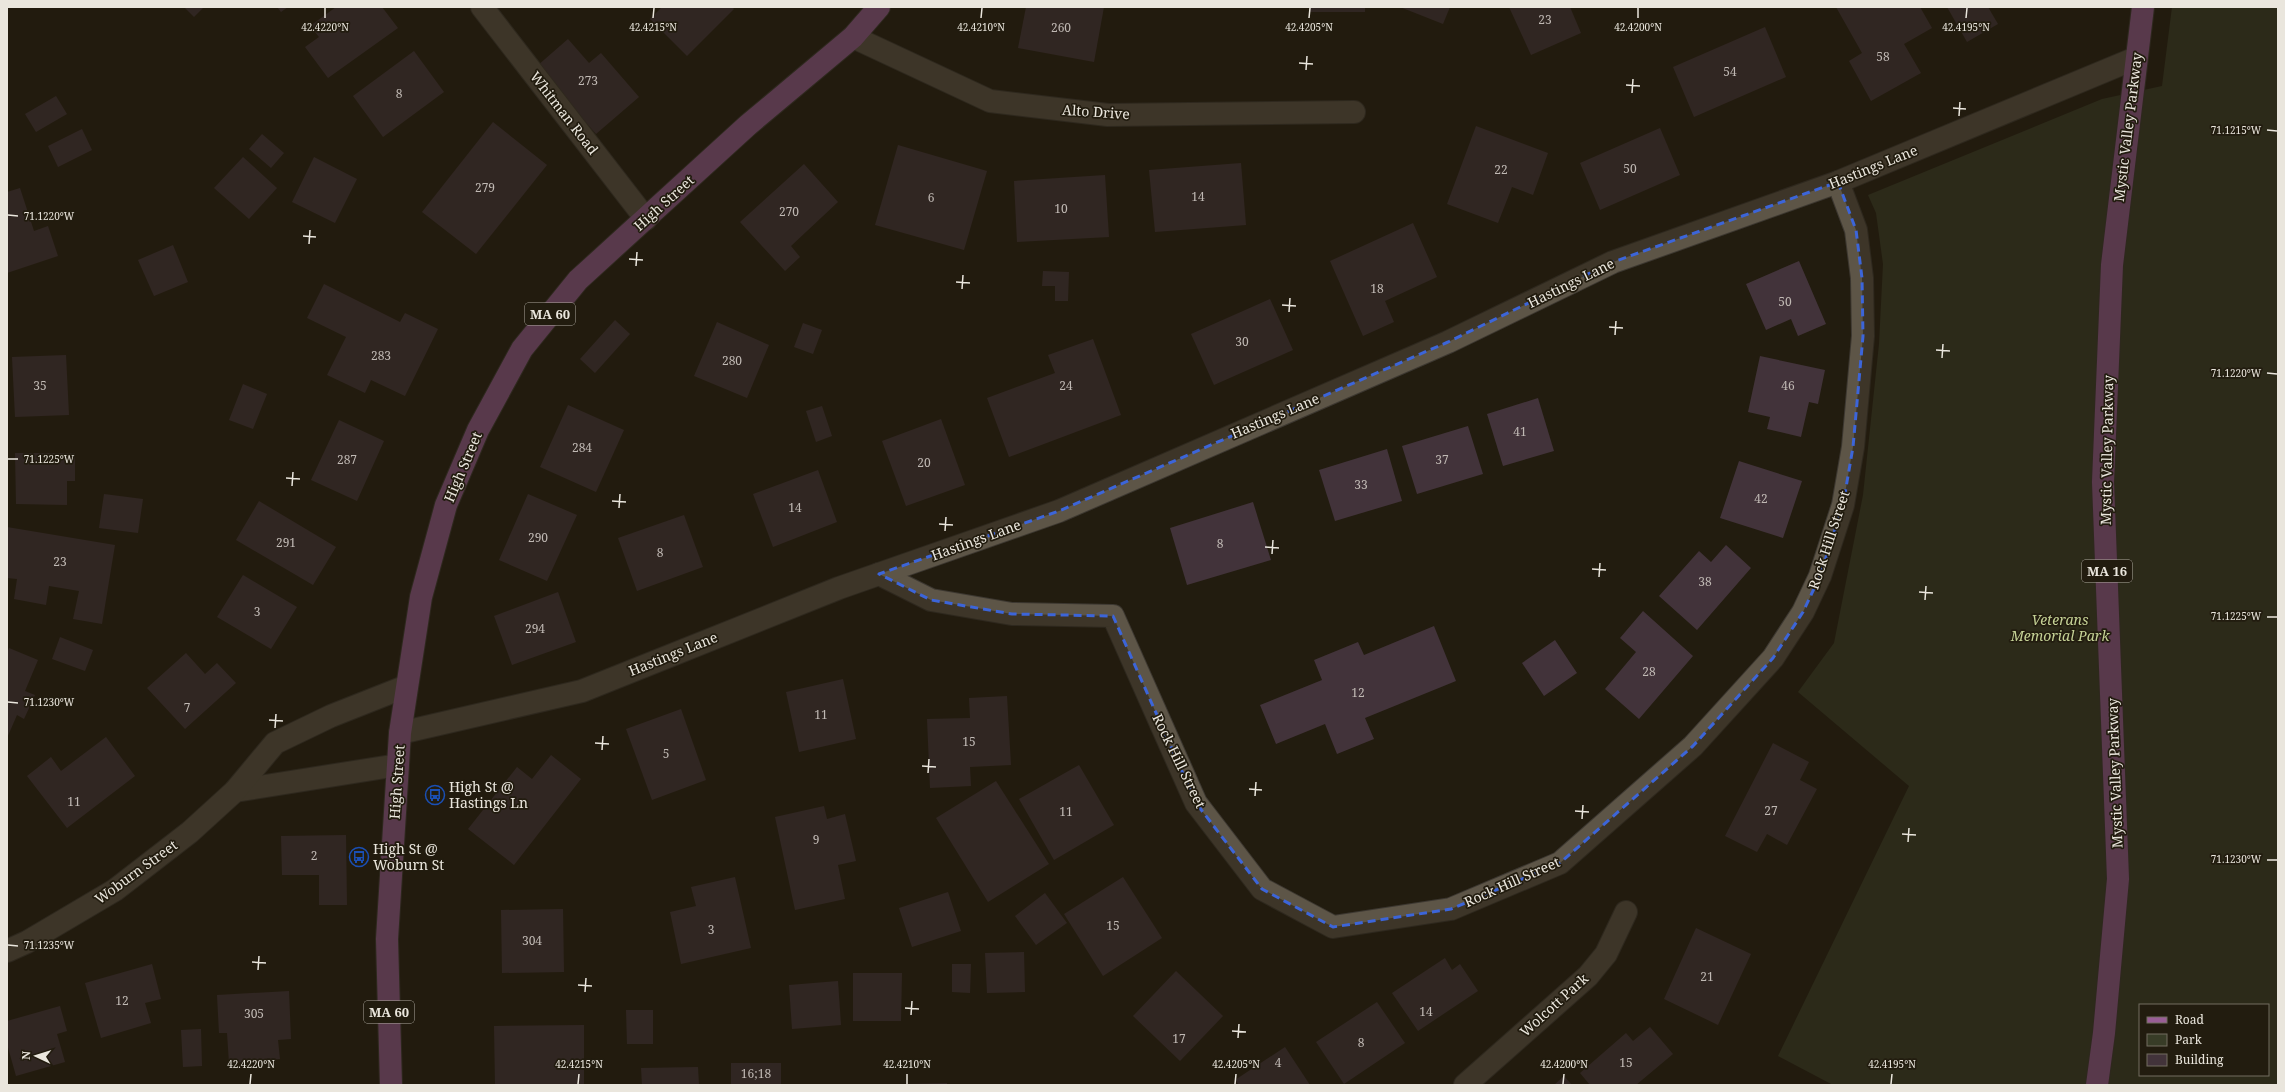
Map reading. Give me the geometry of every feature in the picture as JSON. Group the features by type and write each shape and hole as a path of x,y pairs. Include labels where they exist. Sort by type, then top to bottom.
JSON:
{"main road":[{"name":"High Street","path":"391,1085 387,939 400,733 421,597 446,505 478,430 522,349 578,280 748,125 852,37 879,7"},
{"name":"Mystic Valley Parkway","path":"2097,1085 2104,1033 2118,878 2103,482 2112,265 2143,7"}],"street":[{"name":"Whitman Road","path":"482,7 646,219"},
{"name":"Alto Drive","path":"852,37 990,101 1108,115 1354,112"},
{"name":"Hastings Lane","path":"400,733 582,691 839,588 1059,511 1448,342 1613,262 1838,182 2136,58"},
{"name":"Rock Hill Street","path":"879,574 931,600 1012,614 1113,616 1196,803 1262,889 1332,927 1451,909 1560,863 1693,746 1773,658 1803,612 1820,576 1843,505 1853,447 1863,336 1862,278 1856,230 1838,182"},
{"name":"Woburn Street","path":"7,951 27,942 116,890 190,832 235,791 275,743 331,716 407,686"},
{"path":"235,791 398,765"},
{"name":"Wolcott Park","path":"1465,1085 1588,976 1606,954 1626,912"}],"highlighted area":[{"path":"1838,182 1856,230 1862,278 1863,336 1853,447 1843,505 1820,576 1803,612 1773,658 1693,746 1560,863 1451,909 1333,927 1262,889 1196,803 1113,616 1012,614 931,600 879,574 1059,511 1448,342 1613,262"}],"green space":[{"name":"Veterans Memorial Park","path":"2172,7 2278,7 2278,1085 1833,1085 1778,1056 1909,786 1798,692 1834,643 1863,495 1879,344 1883,264 1876,213 1868,195 2102,99 2162,86"}],"building":[{"path":"184,7 204,7 194,17"},
{"path":"277,7 288,7 281,12"},
{"path":"336,7 382,7 398,28 328,78 305,47 319,37 310,26"},
{"path":"662,7 732,7 734,9 687,56 650,19"},
{"path":"1026,7 1104,7 1094,62 1018,48"},
{"path":"1310,7 1365,7 1365,12 1310,12"},
{"path":"1400,7 1450,7 1443,24"},
{"path":"1509,7 1570,7 1581,33 1531,55"},
{"path":"1836,7 1920,7 1932,28 1904,44 1921,73 1871,101 1849,61 1862,53"},
{"path":"1947,7 1988,7 1998,24 1967,42"},
{"path":"1765,27 1786,77 1694,117 1673,67"},
{"path":"568,39 589,63 601,53 639,97 596,134 537,66"},
{"path":"414,51 444,92 383,137 353,96"},
{"path":"56,96 67,114 36,132 25,114"},
{"path":"493,122 547,165 476,254 422,212"},
{"path":"1476,126 1548,153 1533,195 1512,187 1498,223 1447,204"},
{"path":"1660,128 1680,175 1600,210 1580,163"},
{"path":"82,129 92,150 58,167 48,146"},
{"path":"262,134 284,153 271,168 249,149"},
{"path":"898,145 987,171 964,250 875,225"},
{"path":"243,157 277,188 249,219 214,188"},
{"path":"314,157 357,179 335,223 292,202"},
{"path":"1241,163 1246,225 1155,232 1149,170"},
{"path":"804,164 838,202 791,246 800,257 785,271 740,222"},
{"path":"1105,175 1109,237 1017,242 1014,181"},
{"path":"20,188 34,231 48,226 58,256 7,273 7,192"},
{"path":"1413,223 1437,277 1385,301 1394,322 1363,336 1330,261"},
{"path":"173,245 188,282 154,296 138,260"},
{"path":"1799,261 1826,324 1798,336 1791,319 1766,330 1746,284"},
{"path":"1043,271 1069,272 1068,301 1055,301 1055,286 1042,286"},
{"path":"324,284 400,322 405,313 438,329 405,396 371,380 365,393 327,375 346,337 307,318"},
{"path":"1270,299 1293,350 1214,385 1191,334"},
{"path":"615,320 630,334 595,373 580,359"},
{"path":"717,322 769,345 747,398 694,376"},
{"path":"803,323 822,330 813,354 794,347"},
{"path":"1093,339 1121,415 1009,457 987,398 1055,373 1048,355"},
{"path":"66,355 69,415 15,417 12,357"},
{"path":"1760,356 1825,370 1818,404 1809,402 1801,437 1767,429 1770,417 1748,412"},
{"path":"243,384 267,394 253,429 229,420"},
{"path":"1538,398 1554,451 1503,466 1487,414"},
{"path":"568,405 624,430 596,492 540,467"},
{"path":"822,406 832,436 816,442 806,411"},
{"path":"941,419 965,485 906,506 882,441"},
{"path":"339,420 384,441 357,501 311,480"},
{"path":"1468,426 1483,474 1417,494 1402,446"},
{"path":"1387,449 1402,501 1335,521 1319,470"},
{"path":"15,453 75,453 75,481 67,481 67,505 16,504"},
{"path":"1739,461 1802,481 1783,538 1720,518"},
{"path":"818,470 837,522 773,547 753,494"},
{"path":"104,494 143,499 138,533 99,528"},
{"path":"528,494 577,515 547,581 499,560"},
{"path":"259,501 336,547 313,585 236,540"},
{"path":"1253,502 1271,560 1187,585 1170,528"},
{"path":"684,515 703,567 637,591 618,538"},
{"path":"7,527 115,545 102,624 73,619 79,591 49,586 46,605 14,599 17,579 7,578"},
{"path":"1726,545 1751,568 1697,630 1659,596 1699,551 1711,562"},
{"path":"243,575 297,607 271,649 217,617"},
{"path":"558,592 576,642 512,665 494,616"},
{"path":"1643,611 1693,656 1639,719 1605,689 1636,652 1620,638"},
{"path":"1434,626 1456,681 1365,718 1374,739 1337,754 1325,724 1276,744 1260,705 1322,680 1314,660 1358,642 1364,655"},
{"path":"60,637 93,650 85,671 52,659"},
{"path":"1555,640 1577,673 1544,696 1522,663"},
{"path":"9,648 38,660 25,691 35,695 24,719 17,715 7,738 7,653"},
{"path":"186,653 205,674 217,663 236,683 185,729 147,688"},
{"path":"843,679 856,739 799,752 786,692"},
{"path":"1007,696 1011,765 970,767 971,786 930,788 927,719 970,718 969,698"},
{"path":"681,709 706,780 652,800 626,729"},
{"path":"106,737 135,776 67,828 27,776 51,757 61,771"},
{"path":"1773,743 1809,762 1800,780 1817,789 1787,845 1767,834 1757,852 1725,836"},
{"path":"551,755 581,779 514,865 468,829 517,767 532,779"},
{"path":"1079,765 1114,825 1054,860 1019,799"},
{"path":"996,781 1049,864 988,902 936,818"},
{"path":"824,806 827,819 845,814 856,861 838,865 845,899 795,910 775,817"},
{"path":"346,835 347,905 319,905 319,875 282,875 281,836"},
{"path":"735,877 751,948 681,964 670,912 696,906 691,887"},
{"path":"1123,877 1162,938 1103,976 1064,914"},
{"path":"948,892 961,931 912,947 899,908"},
{"path":"1045,893 1067,923 1036,945 1015,916"},
{"path":"563,909 564,972 502,973 501,910"},
{"path":"1696,928 1751,954 1718,1025 1664,999"},
{"path":"1024,952 1025,992 987,993 985,953"},
{"path":"1445,958 1452,970 1460,964 1478,991 1418,1031 1392,993"},
{"path":"152,964 161,999 145,1003 151,1023 101,1038 85,983"},
{"path":"952,964 971,964 970,993 952,992"},
{"path":"1176,971 1223,1016 1180,1061 1133,1016"},
{"path":"853,973 902,973 901,1021 853,1021"},
{"path":"838,981 841,1025 792,1029 789,985"},
{"path":"289,991 291,1039 278,1040 280,1059 229,1063 227,1033 219,1033 217,995"},
{"path":"1377,1002 1405,1043 1344,1084 1316,1042"},
{"path":"60,1006 67,1031 57,1034 65,1062 16,1076 7,1044 7,1021"},
{"path":"626,1010 653,1010 653,1044 627,1044"},
{"path":"584,1025 584,1085 495,1085 494,1026"},
{"path":"1650,1027 1673,1054 1636,1085 1590,1085 1580,1073 1626,1033 1633,1041"},
{"path":"201,1029 202,1066 183,1067 181,1030"},
{"path":"1285,1047 1310,1085 1239,1085 1235,1080"},
{"path":"731,1063 781,1063 781,1085 731,1085"},
{"path":"698,1067 699,1085 642,1085 641,1068"},
{"path":"1564,1076 1572,1085 1554,1085"},
{"path":"947,1083 947,1085 908,1085 908,1084"}],"place":[{"name":"High St @ Hastings Ln","path":"435,795"},
{"name":"High St @ Woburn St","path":"359,857"}]}
